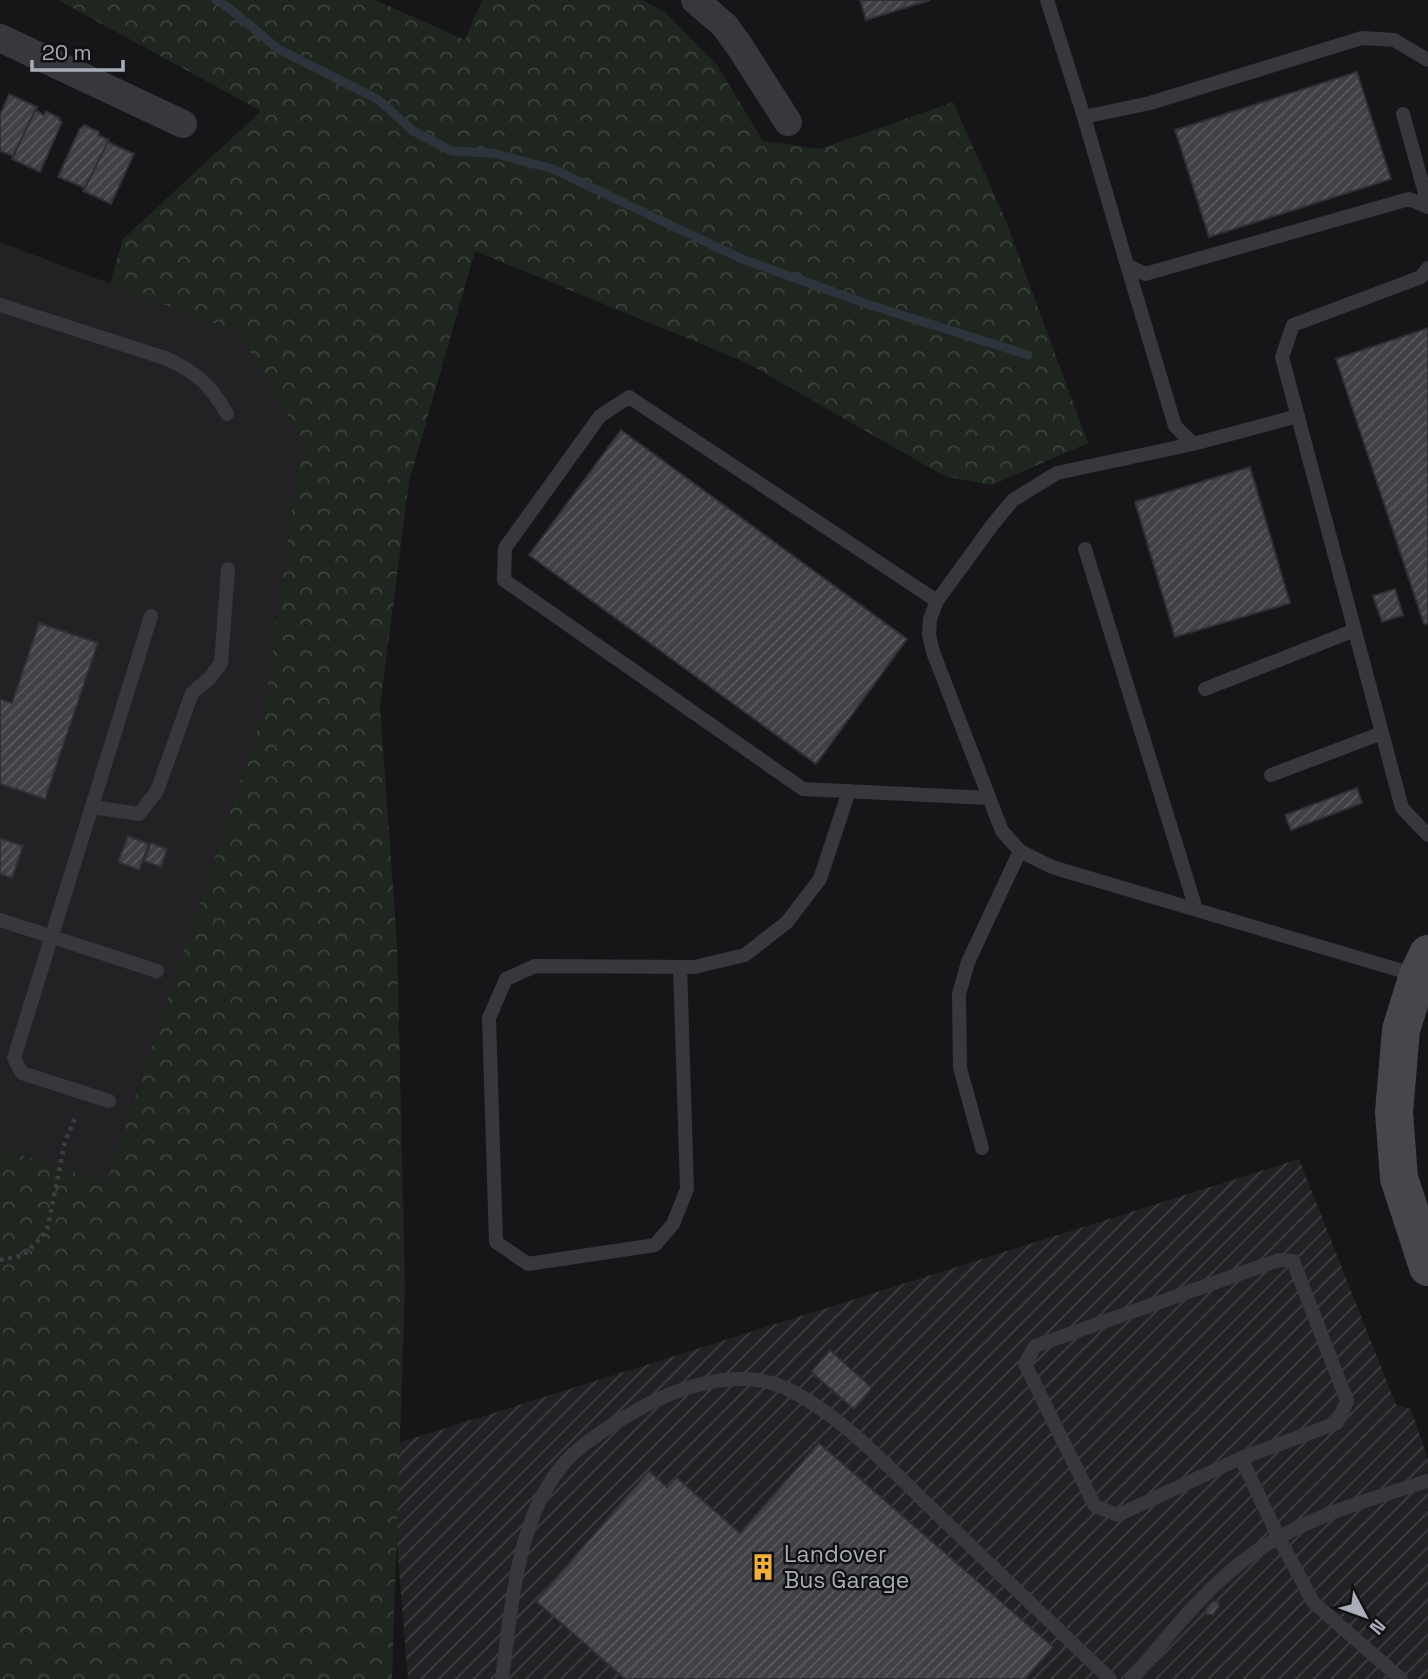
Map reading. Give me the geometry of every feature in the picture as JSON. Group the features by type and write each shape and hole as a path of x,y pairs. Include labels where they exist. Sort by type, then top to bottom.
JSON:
{"main road":[{"path":"1423,965 1401,1030 1394,1112 1399,1178 1428,1267"}],"street":[{"path":"695,0 725,26 788,122"},
{"path":"0,38 183,124"}],"lane":[{"path":"1047,0 1175,425 1193,444"},
{"path":"1084,117 1150,103 1362,38 1394,40 1428,60"},
{"path":"1403,114 1428,206"},
{"path":"1128,265 1144,274 1409,199 1428,206"},
{"path":"1428,268 1422,278 1293,325 1282,357 1402,808 1428,835"},
{"path":"0,305 165,358 190,369 214,391 227,414"},
{"path":"937,601 629,397 600,416 505,548 504,580 803,789 989,798"},
{"path":"1298,416 1193,444 1057,473 1027,490 1013,500 993,524 937,601 930,619 929,635 1002,831 1020,851 1052,867 1196,909 1423,965"},
{"path":"1085,548 1196,909"},
{"path":"92,807 139,814 157,791 192,693 209,679 221,663 228,569"},
{"path":"109,1101 22,1073 14,1058 151,616"},
{"path":"1205,689 1355,630"},
{"path":"1271,775 1382,733"},
{"path":"680,967 687,1189 673,1224 655,1245 528,1264 496,1242 489,1018 506,979 535,966 694,967 745,955 787,922 820,879 849,791"},
{"path":"982,1148 960,1068 959,993 968,962 1020,851"},
{"path":"0,920 157,971"},
{"path":"1279,1260 1293,1261 1346,1401 1337,1423 1241,1458 1118,1515 1095,1506 1025,1364 1035,1346 1279,1260"},
{"path":"502,1679 517,1573 529,1527 547,1486 571,1456 606,1428 648,1403 707,1383 750,1380 782,1387 819,1409 868,1447 1110,1679"},
{"path":"1241,1458 1313,1602 1401,1679"},
{"path":"1132,1679 1210,1591 1254,1553 1296,1528 1428,1481"}],"path":[{"path":"0,1259 24,1255 47,1231 65,1141 86,1094"}],"shaded area":[{"path":"0,242 238,332 302,439 264,711 106,1183 0,1148"},
{"path":"1299,1159 1396,1405 1411,1409 1428,1460 1428,1679 408,1679 389,1446"}],"green space":[{"path":"58,0 375,0 465,40 482,0 642,0 665,12 717,65 763,141 820,149 953,102 1006,221 1088,443 992,485 944,476 747,363 475,251 409,482 380,707 397,943 405,1287 392,1679 0,1679 0,1148 106,1183 264,711 302,439 238,332 110,284 123,239 261,111"}],"building":[{"path":"860,0 930,0 866,20"},
{"path":"1357,72 1391,179 1209,237 1175,130"},
{"path":"9,94 37,107 13,156 0,151 0,115"},
{"path":"35,110 44,115 46,111 60,118 62,122 40,172 12,159"},
{"path":"84,125 109,140 85,188 58,177 80,128"},
{"path":"108,142 134,154 111,204 83,191"},
{"path":"1428,328 1428,623 1424,624 1336,359"},
{"path":"621,430 907,639 816,764 529,555"},
{"path":"1250,467 1290,603 1175,637 1135,502"},
{"path":"1395,589 1403,615 1382,622 1373,596"},
{"path":"39,623 98,643 45,799 0,784 0,699 12,703"},
{"path":"1357,788 1362,803 1291,830 1285,815"},
{"path":"128,836 149,844 139,870 118,862"},
{"path":"0,838 23,846 12,878 0,874"},
{"path":"151,843 167,849 161,867 144,861"},
{"path":"830,1350 872,1388 854,1409 811,1372"},
{"name":"Landover Bus Garage","path":"819,1443 1053,1647 1025,1679 625,1679 536,1601 649,1471 667,1487 676,1477 740,1533"},
{"path":"1218,1601 1219,1606 1213,1615 1206,1614 1206,1609 1212,1602"}],"waterway":[{"path":"216,0 278,49 379,100 413,131 452,151 492,153 553,169 742,259 870,305 1028,355"}],"place":[{"name":"Landover Bus Garage","path":"763,1567"}]}
